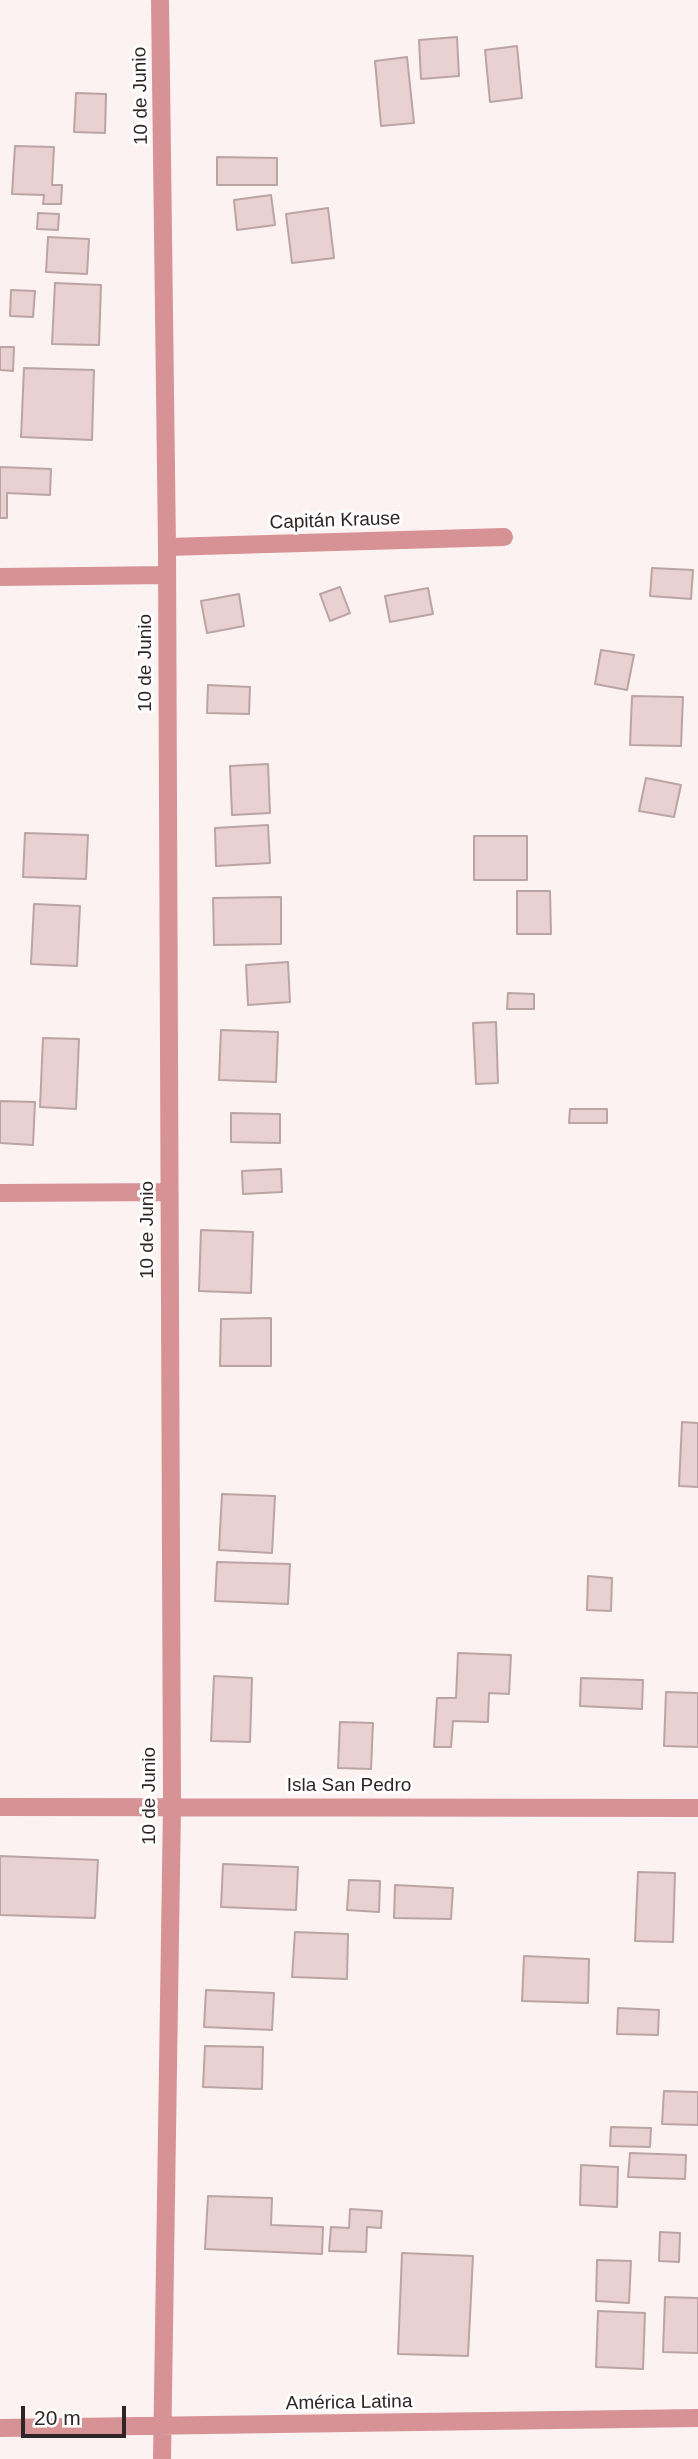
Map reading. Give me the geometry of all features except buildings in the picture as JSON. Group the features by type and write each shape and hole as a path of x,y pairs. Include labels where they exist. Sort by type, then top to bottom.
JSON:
{"street":[{"name":"10 de Junio","path":"160,0 167,547 172,1807 162,2459"},
{"name":"Capitán Krause","path":"167,547 504,537"},
{"path":"0,577 167,575"},
{"path":"0,1193 169,1192"},
{"name":"Isla San Pedro","path":"0,1807 698,1808"},
{"name":"América Latina","path":"0,2428 698,2418"}]}
